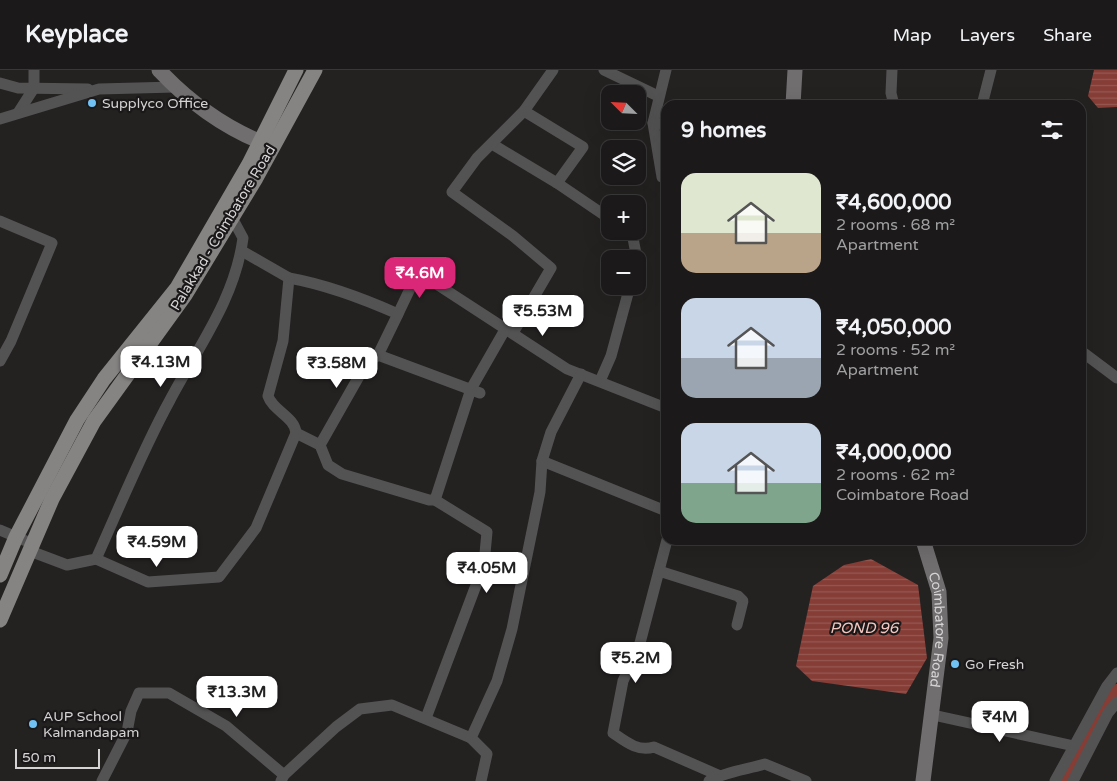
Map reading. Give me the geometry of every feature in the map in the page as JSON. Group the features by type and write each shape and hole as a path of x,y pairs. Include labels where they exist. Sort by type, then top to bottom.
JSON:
{"main road":[{"path":"159,70 175,87 215,118 265,144"},
{"name":"Palakkad - Coimbatore Road","path":"0,620 52,499 94,420 185,295 265,144 296,70"},
{"name":"Palakkad - Coimbatore Road","path":"265,144 315,70"},
{"path":"793,100 795,70"},
{"name":"Palakkad - Coimbatore Road","path":"0,575 16,537 77,420 104,379 177,288 229,211"},
{"name":"Coimbatore Road","path":"923,781 933,715 941,638 939,592 925,545"}],"street":[{"path":"18,114 34,88 34,70"},
{"path":"435,500 475,391 509,330 551,268 513,236 452,192 477,158 524,111 553,70"},
{"path":"604,70 658,96"},
{"path":"661,171 653,123 658,96 666,70"},
{"path":"892,70 891,93 893,100"},
{"path":"983,100 991,70"},
{"path":"0,83 18,88 100,89 175,87"},
{"path":"0,119 100,89"},
{"path":"524,111 583,147 557,183"},
{"path":"653,123 661,124"},
{"path":"492,144 557,183 601,213"},
{"path":"96,559 169,401 228,297 244,238 229,211"},
{"path":"0,221 52,243 11,341 0,360"},
{"path":"242,251 289,278 349,292 398,314"},
{"path":"320,445 366,364 378,355 418,272 567,369 661,406"},
{"path":"289,278 283,341 268,396 270,403 292,422 296,432 320,445 328,465 342,474 429,500 435,500 487,532 484,564 426,718"},
{"path":"600,381 611,356 628,295"},
{"path":"378,355 475,391"},
{"path":"1086,356 1117,378"},
{"path":"472,738 497,681 512,629 540,492 542,460 551,432 581,374"},
{"path":"0,530 67,565 96,559 148,582 219,577 256,528 296,432"},
{"path":"542,460 661,509"},
{"path":"666,545 640,643 623,681 613,733 631,745 646,750 654,748 714,778 765,764 806,781"},
{"path":"660,571 738,596 743,600 737,625"},
{"path":"1056,781 1107,686 1117,673"},
{"path":"102,781 127,732 131,711 139,693 168,693 226,726 282,778 336,727 360,709 392,704 472,738 487,754 481,781"},
{"path":"1073,781 1108,712 1117,702"},
{"path":"933,715 1074,746"}],"water":[{"path":"1094,70 1117,70 1117,107 1098,108 1088,96"},
{"name":"POND 96","path":"871,559 918,585 927,658 906,694 812,681 796,666 813,586 844,565"}],"waterway":[{"path":"1067,781 1099,717 1117,690"}],"place":[{"name":"Supplyco Office","path":"92,103"},
{"name":"Go Fresh","path":"955,664"},
{"name":"AUP School Kalmandapam","path":"33,724"}]}
